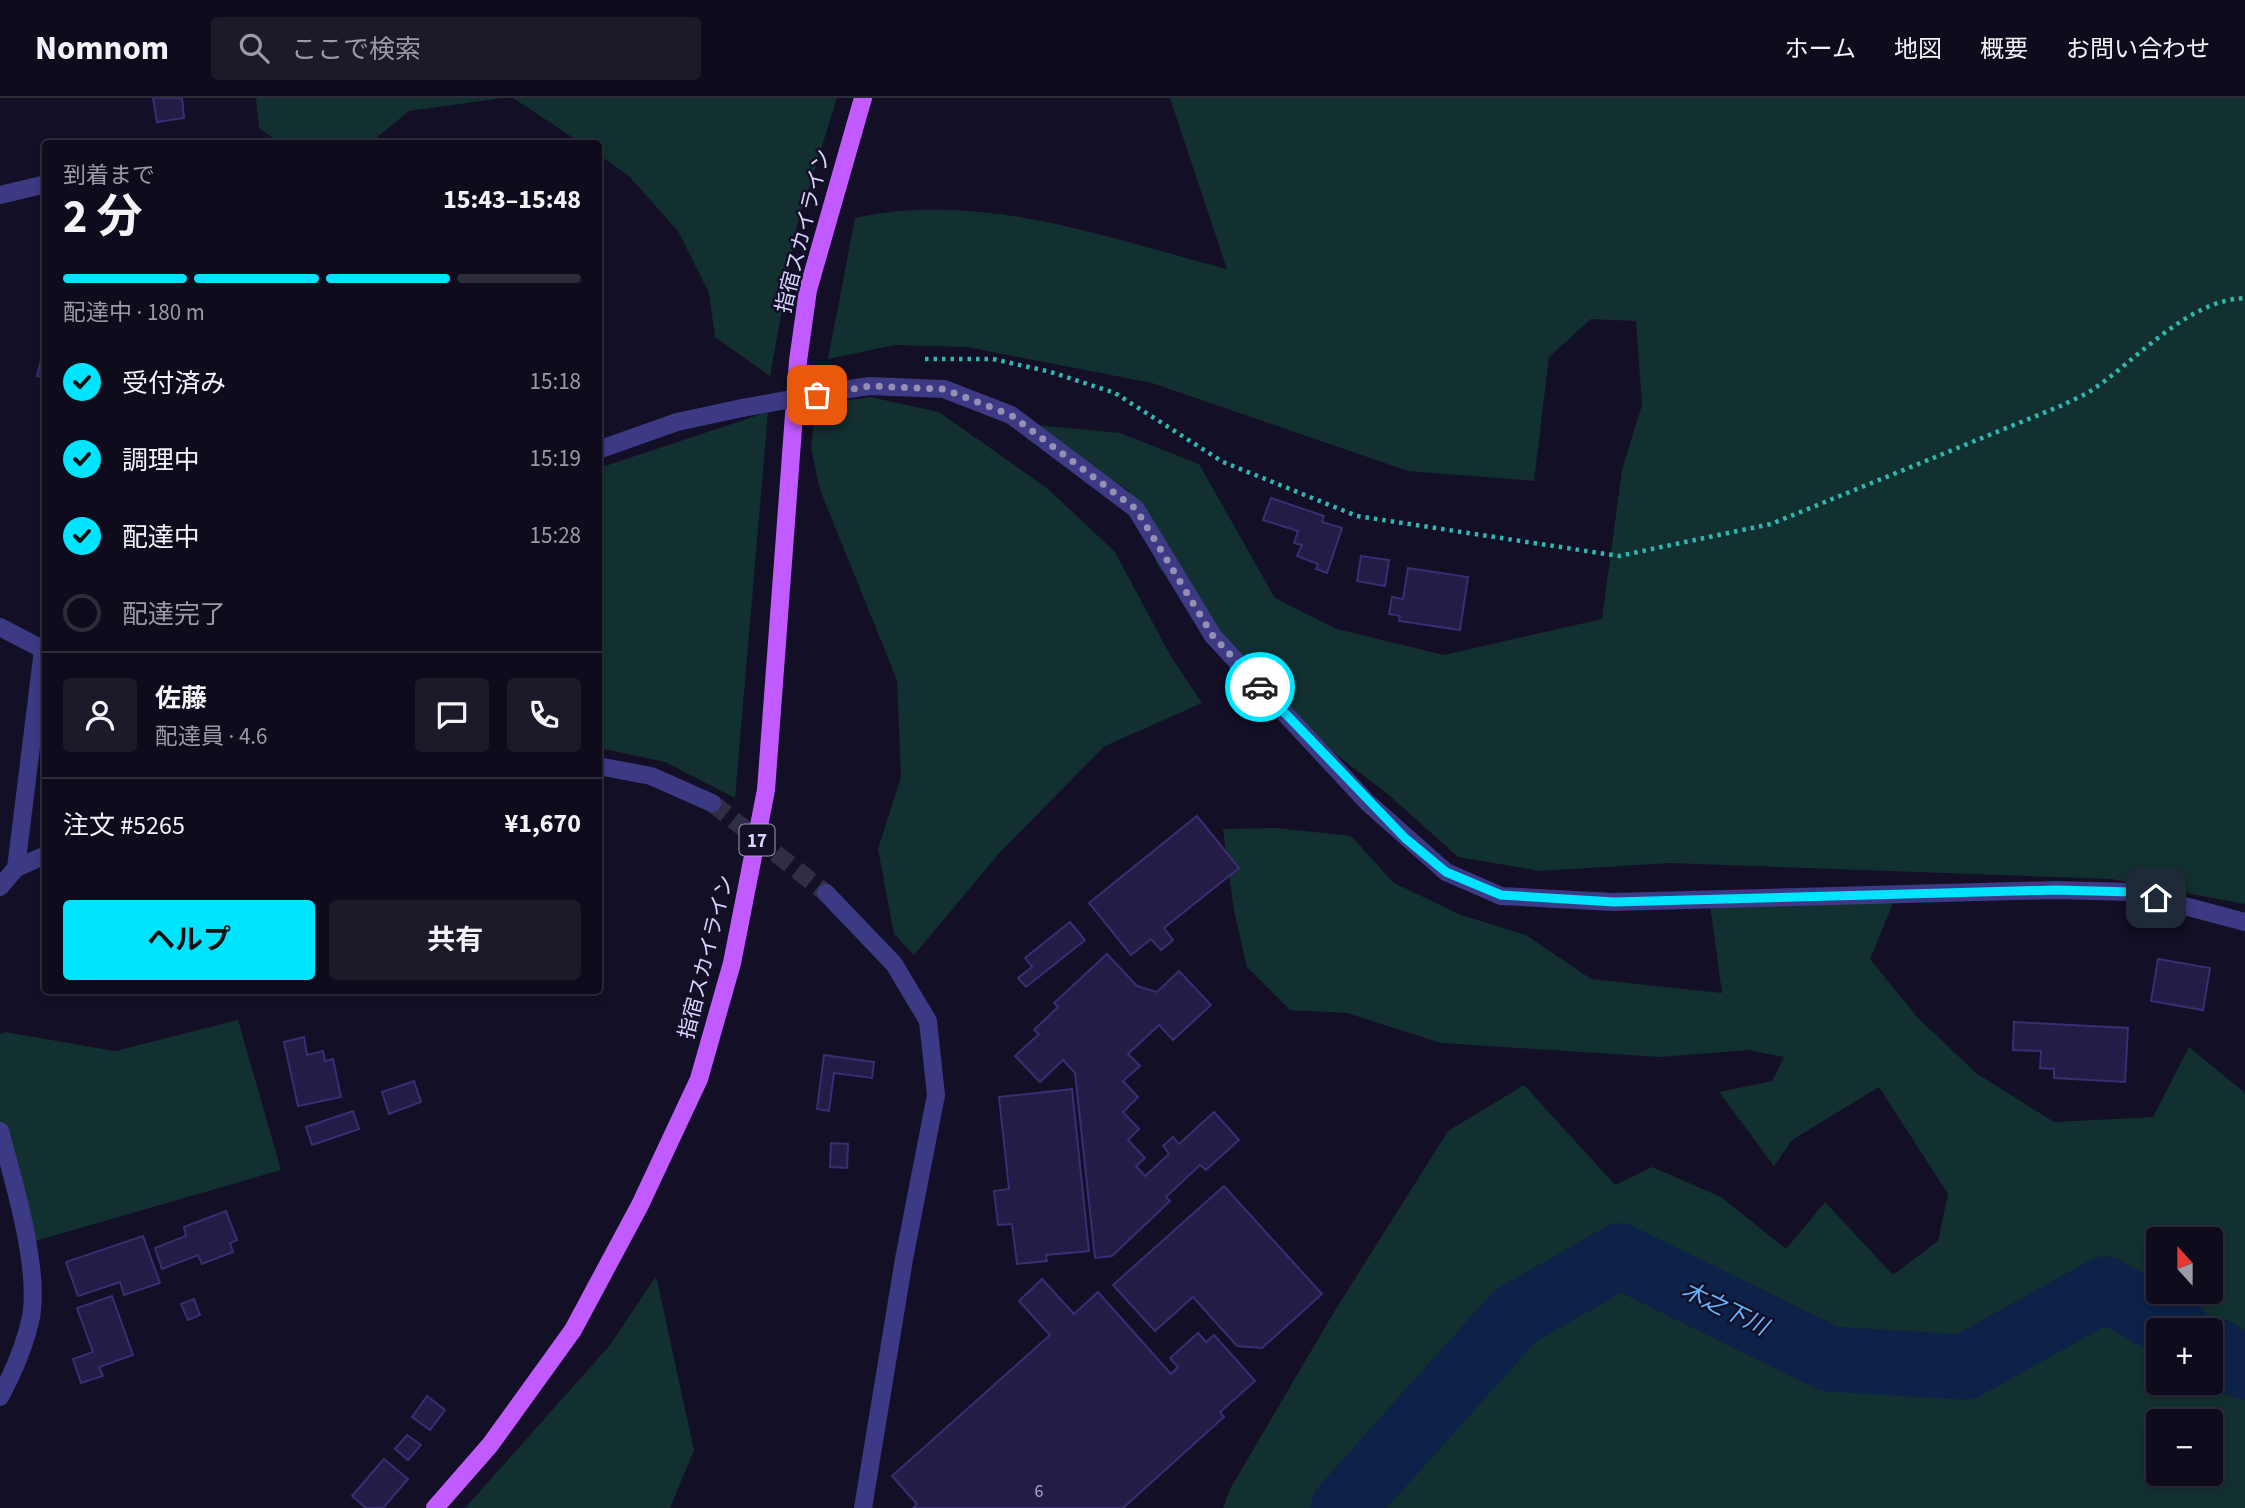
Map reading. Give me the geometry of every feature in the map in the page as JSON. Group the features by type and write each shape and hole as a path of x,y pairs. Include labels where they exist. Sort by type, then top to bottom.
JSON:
{"main road":[{"name":"指宿スカイライン","path":"435,1508 490,1445 573,1331 640,1205 699,1079 732,963 766,790 798,360 808,290 863,98"}],"street":[{"path":"0,195 42,185"},
{"path":"602,449 677,422 870,386 944,389 1011,415 1136,509 1213,636 1367,802 1446,872 1501,895 1614,902 2056,890 2119,892 2144,895 2245,922"},
{"path":"0,627 42,649"},
{"path":"16,868 42,666"},
{"path":"602,767 651,776 712,803"},
{"path":"0,887 16,868 42,857"},
{"path":"826,893 894,964 928,1021 936,1095 904,1259 863,1508"},
{"path":"0,1130 18,1197 29,1259 31,1314 18,1365 0,1397"}],"path":[{"path":"919,360 993,359 1051,372 1115,393 1223,462 1357,516 1619,556 1771,524 2050,411 2092,390 2164,332 2235,298 2245,298"}],"green space":[{"path":"256,98 503,98 409,111 374,140 276,140 259,128"},
{"path":"513,98 837,98 797,226 770,376 715,337 709,293 678,231 628,175 602,157 602,140 576,140"},
{"path":"1170,98 2245,98 2245,904 2111,879 1670,863 1540,871 1458,857 1389,795 1309,734 1217,641 1158,566 1129,491 1026,424 1120,433 1199,464 1275,598 1337,629 1444,655 1602,619 1622,470 1642,405 1636,321 1591,319 1549,357 1534,481 1408,471 1152,383 967,347 895,345 828,359 855,218 902,211 949,210 996,214 1090,232 1227,269"},
{"path":"870,397 939,412 1048,489 1115,552 1170,655 1202,703 1105,746 1000,852 914,955 894,934 878,849 901,777 897,680 820,490 811,448 816,405"},
{"path":"768,412 735,798 665,762 602,749 602,467"},
{"path":"1277,828 1351,836 1394,883 1461,915 1526,935 1591,979 1722,993 1710,905 1894,901 1870,959 1918,1018 1976,1073 2054,1122 2153,1117 2189,1047 2245,1093 2245,1508 1223,1508 1230,1489 1334,1312 1448,1131 1524,1085 1615,1185 1652,1167 1721,1197 1786,1249 1825,1202 1893,1275 1938,1241 1948,1194 1879,1087 1792,1140 1774,1166 1719,1092 1772,1081 1784,1057 1748,1050 1660,1057 1441,1043 1347,1013 1290,1010 1247,967 1234,911 1223,829"},
{"path":"238,1020 281,1170 25,1244 0,1139 0,1034 5,1032 115,1051"},
{"path":"656,1276 694,1450 670,1508 465,1508 610,1345"}],"building":[{"path":"153,98 182,98 184,118 157,122"},
{"path":"42,357 42,377 37,376"},
{"path":"1271,498 1324,516 1322,522 1342,528 1327,573 1316,569 1318,564 1297,556 1302,545 1294,543 1298,531 1263,520"},
{"path":"1361,556 1389,560 1385,586 1357,581"},
{"path":"1408,568 1468,577 1460,630 1399,621 1400,616 1389,614 1392,597 1403,599"},
{"path":"1197,816 1239,868 1164,928 1173,940 1161,950 1151,939 1131,955 1089,903"},
{"path":"1070,922 1085,940 1026,987 1018,978 1032,967 1025,958"},
{"path":"1107,954 1137,986 1157,992 1179,971 1211,1005 1173,1040 1159,1025 1128,1054 1140,1066 1123,1081 1138,1097 1123,1112 1139,1129 1128,1140 1145,1158 1136,1166 1145,1176 1169,1154 1163,1146 1173,1137 1179,1144 1214,1112 1239,1140 1206,1170 1200,1165 1166,1197 1170,1201 1112,1256 1095,1258 1075,1073 1063,1060 1040,1082 1015,1056 1039,1034 1034,1030 1058,1007 1054,1003"},
{"path":"2158,959 2210,968 2203,1010 2151,1001"},
{"path":"2014,1022 2128,1028 2125,1082 2054,1078 2054,1069 2040,1068 2041,1051 2013,1050"},
{"path":"304,1037 307,1055 323,1051 325,1061 333,1059 341,1097 298,1106 284,1042"},
{"path":"824,1055 874,1062 872,1078 834,1073 829,1111 817,1109"},
{"path":"414,1081 421,1102 389,1114 382,1092"},
{"path":"1072,1089 1089,1251 1046,1255 1047,1261 1017,1264 1012,1224 998,1225 994,1191 1009,1189 999,1097"},
{"path":"353,1111 359,1129 312,1145 306,1127"},
{"path":"831,1143 848,1144 847,1168 830,1167"},
{"path":"1224,1186 1322,1294 1262,1348 1237,1346 1193,1297 1155,1331 1113,1285"},
{"path":"226,1211 237,1240 230,1243 233,1252 202,1264 198,1255 162,1269 155,1248 186,1236 184,1227"},
{"path":"143,1236 160,1283 124,1295 120,1282 78,1296 66,1262"},
{"path":"1042,1279 1074,1314 1098,1292 1171,1374 1178,1367 1170,1358 1198,1333 1206,1342 1214,1335 1255,1381 1220,1412 1224,1417 1123,1508 913,1508 917,1504 892,1476 1050,1335 1019,1301"},
{"path":"112,1296 133,1355 99,1367 103,1376 81,1383 73,1359 93,1352 77,1308"},
{"path":"194,1299 200,1315 188,1320 181,1304"},
{"path":"427,1396 445,1410 430,1430 412,1417"},
{"path":"407,1435 421,1445 408,1460 395,1449"},
{"path":"384,1459 408,1479 383,1508 366,1508 352,1496"}],"waterway":[{"name":"木之下川","path":"1343,1508 1515,1316 1620,1256 1830,1359 1965,1367 2105,1289 2157,1318"},
{"name":"木之下川","path":"2223,1355 2245,1367"}],"tunnel":[{"path":"712,803 826,893"}],"way so far":[{"path":"817,395 870,386 944,389 1011,415 1136,509 1213,636 1260,687"}],"route":[{"path":"1260,687 1367,802 1405,838 1446,872 1501,895 1614,902 2056,890 2132,892 2156,898"}]}
